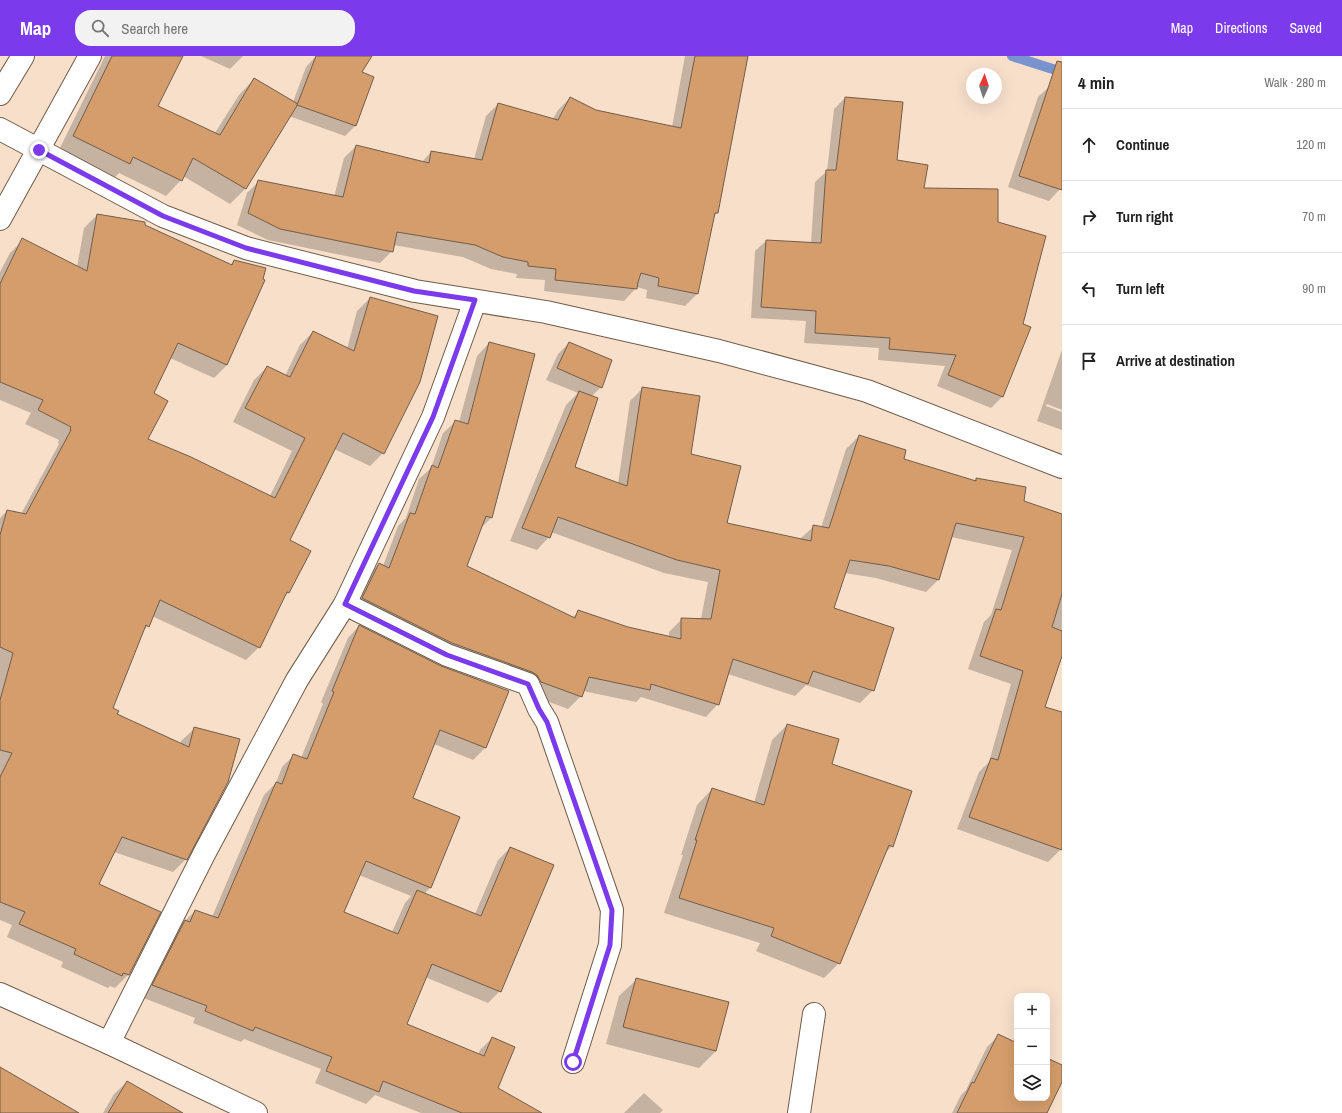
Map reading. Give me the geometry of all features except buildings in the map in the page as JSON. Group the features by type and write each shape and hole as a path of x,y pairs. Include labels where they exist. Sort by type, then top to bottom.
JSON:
{"street":[{"path":"0,94 23,56"},
{"path":"0,219 90,56"},
{"path":"0,129 163,216 246,248 414,291 546,312 719,351 867,391 1062,467"},
{"path":"109,1043 204,854 294,687 345,604 433,417 475,300"},
{"path":"345,604 447,655 528,684 539,709 547,722 612,910 610,945 573,1062"},
{"path":"0,994 109,1043 253,1112"},
{"path":"799,1113 814,1014"}],"waterway":[{"path":"1012,56 1062,72"}],"route":[{"path":"39,150 163,216 246,248 414,291 475,300 433,417 345,604 447,655 528,684 539,709 547,722 612,910 610,945 573,1062"}]}
